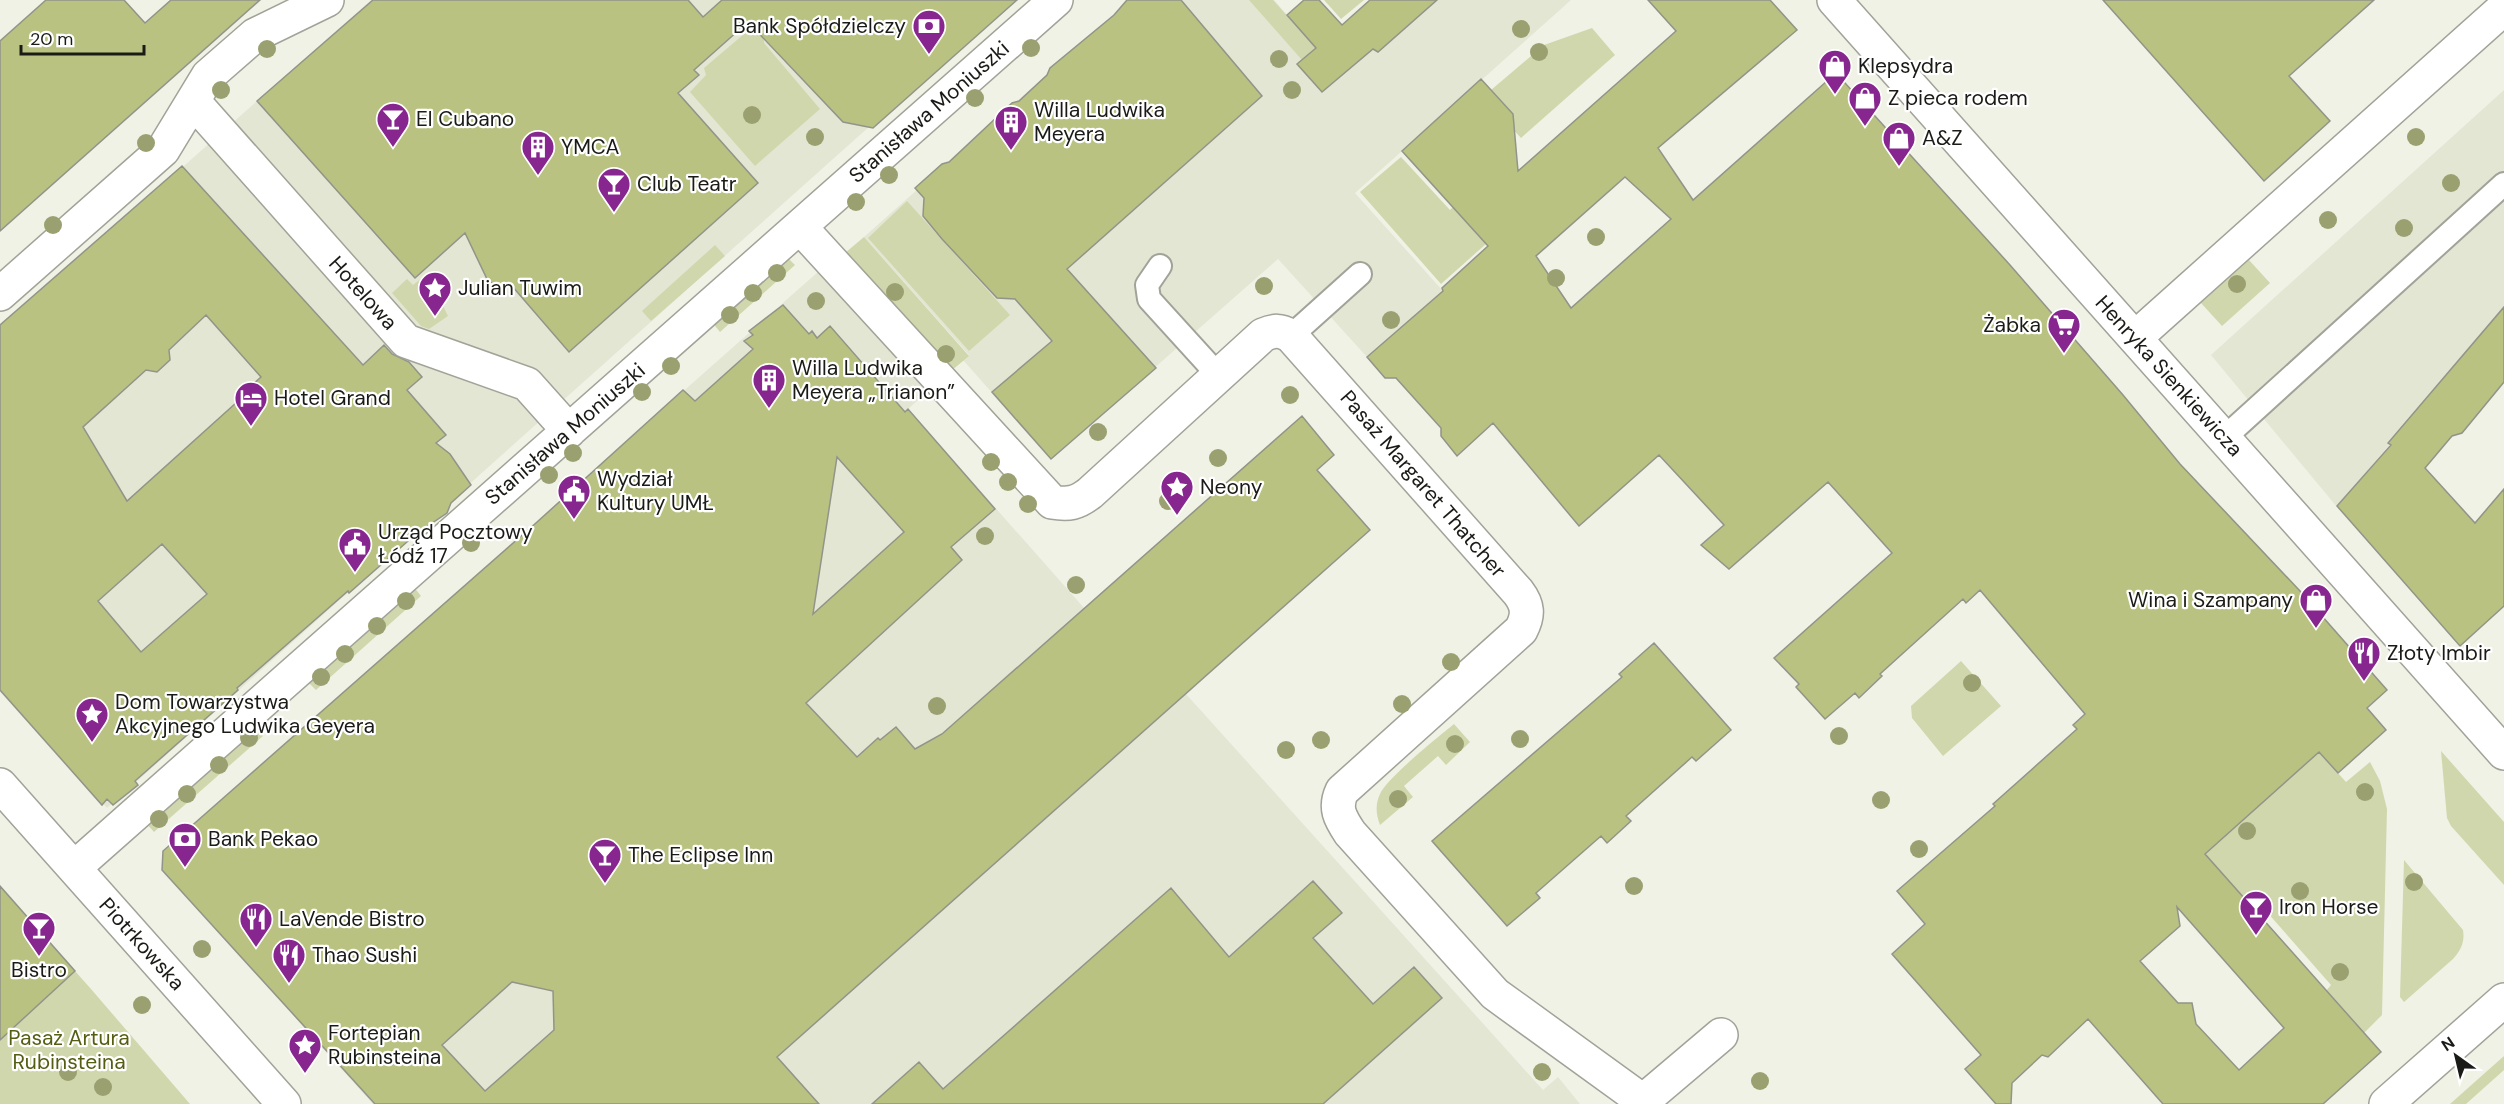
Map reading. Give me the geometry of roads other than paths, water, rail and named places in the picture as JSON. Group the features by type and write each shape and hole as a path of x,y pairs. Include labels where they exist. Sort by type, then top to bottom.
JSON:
{"street":[{"path":"0,294 163,150 208,76 255,35 327,0"},
{"name":"Stanisława Moniuszki","path":"74,868 1056,0"},
{"name":"Henryka Sienkiewicza","path":"1834,0 2504,753"},
{"path":"2135,338 2504,8"},
{"name":"Hotelowa","path":"193,101 406,341 527,384 568,431"},
{"path":"800,227 1042,494 1052,502 1067,505 1080,501 1263,335 1280,330 1291,336"},
{"name":"Pasaż Margaret Thatcher","path":"1291,336 1518,592 1527,609 1527,619 1521,630 1342,791 1337,802 1341,819 1350,833 1495,994 1645,1102"},
{"name":"Piotrkowska","path":"0,785 284,1104"},
{"path":"2386,1104 2504,1000"},
{"path":"1645,1102 1721,1035"}],"lane":[{"path":"2224,438 2504,184"},
{"path":"1160,266 1147,285 1149,298 1219,376"},
{"path":"1291,336 1360,274"}],"place":[{"name":"Bank Spółdzielczy","path":"929,55"},
{"name":"Klepsydra","path":"1835,95"},
{"name":"Z pieca rodem","path":"1865,127"},
{"name":"El Cubano","path":"393,148"},
{"name":"Willa Ludwika Meyera","path":"1011,151"},
{"name":"A&Z","path":"1899,167"},
{"name":"YMCA","path":"538,176"},
{"name":"Club Teatr","path":"614,213"},
{"name":"Julian Tuwim","path":"435,317"},
{"name":"Żabka","path":"2064,354"},
{"name":"Willa Ludwika Meyera „Trianon”","path":"769,409"},
{"name":"Hotel Grand","path":"251,427"},
{"name":"Neony","path":"1177,516"},
{"name":"Wydział Kultury UMŁ","path":"574,520"},
{"name":"Urząd Pocztowy Łódź 17","path":"355,573"},
{"name":"Wina i Szampany","path":"2316,629"},
{"name":"Złoty Imbir","path":"2364,682"},
{"name":"Dom Towarzystwa Akcyjnego Ludwika Geyera","path":"92,743"},
{"name":"Bank Pekao","path":"185,868"},
{"name":"The Eclipse Inn","path":"605,884"},
{"name":"Iron Horse","path":"2256,936"},
{"name":"LaVende Bistro","path":"256,948"},
{"name":"Bistro","path":"39,957"},
{"name":"Thao Sushi","path":"289,984"},
{"name":"Fortepian Rubinsteina","path":"305,1074"}],"park label":[{"name":"Pasaż Artura Rubinsteina","path":"69,1050"}]}
